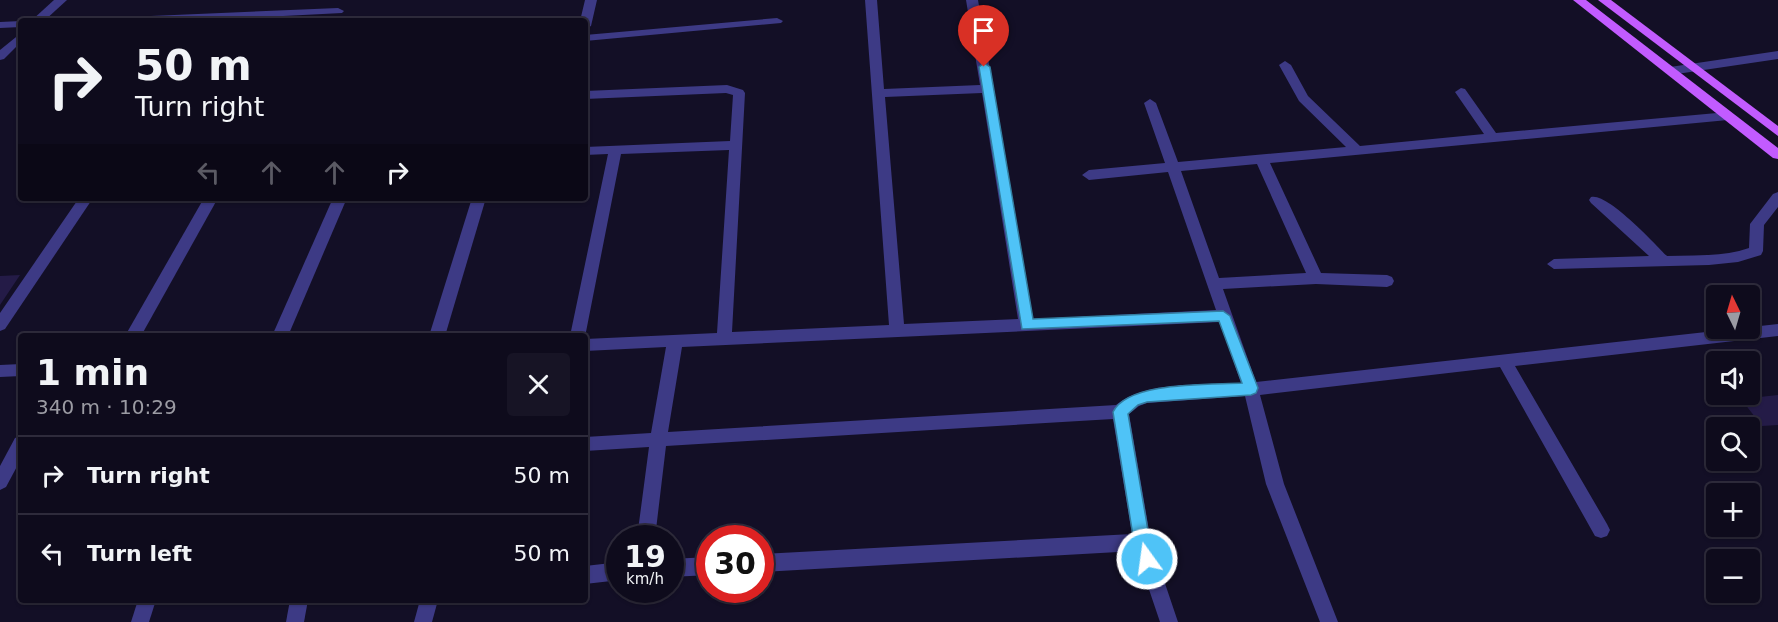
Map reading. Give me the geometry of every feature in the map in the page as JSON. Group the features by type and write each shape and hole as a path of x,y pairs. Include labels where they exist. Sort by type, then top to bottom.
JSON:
{"main road":[{"path":"1578,0 1778,155"},
{"path":"1604,0 1778,132"}],"street":[{"path":"41,18 62,0"},
{"path":"587,18 591,0"},
{"path":"871,0 897,331"},
{"path":"972,0 1027,325"},
{"path":"174,18 338,11"},
{"path":"588,38 777,21"},
{"path":"0,25 18,24"},
{"path":"0,56 18,39"},
{"path":"1670,71 1778,55"},
{"path":"1285,65 1303,98 1358,151"},
{"path":"878,93 988,89"},
{"path":"588,94 735,90 739,93 724,339"},
{"path":"1461,92 1493,138"},
{"path":"1150,104 1175,169 1223,316 1251,388 1275,484 1329,622"},
{"path":"1089,175 1175,169 1728,116"},
{"path":"588,151 736,145"},
{"path":"579,333 615,150"},
{"path":"1262,160 1317,278"},
{"path":"1554,264 1738,257 1756,251 1757,224 1778,197"},
{"path":"1596,200 1632,230 1663,261"},
{"path":"0,325 84,201"},
{"path":"136,333 209,201"},
{"path":"281,333 339,201"},
{"path":"437,333 478,201"},
{"path":"1213,284 1317,278 1387,281"},
{"path":"588,345 1223,316"},
{"path":"588,444 1120,412 1133,401 1147,396 1251,388 1778,330"},
{"path":"648,525 658,440 675,341"},
{"path":"1504,360 1601,530"},
{"path":"0,371 18,370"},
{"path":"1120,412 1142,542 1169,622"},
{"path":"0,482 18,449"},
{"path":"774,562 1142,542"},
{"path":"588,574 606,572"},
{"path":"140,622 146,603"},
{"path":"295,622 298,603"},
{"path":"423,622 428,603"}],"building":[{"path":"20,275 0,305 0,276"},
{"path":"1778,395 1778,425 1762,426 1760,417 1755,417 1746,405 1760,405 1760,397"}],"route":[{"path":"984,67 1027,325 1223,316 1251,388 1147,396 1133,401 1120,412 1142,542 1147,559"}]}
